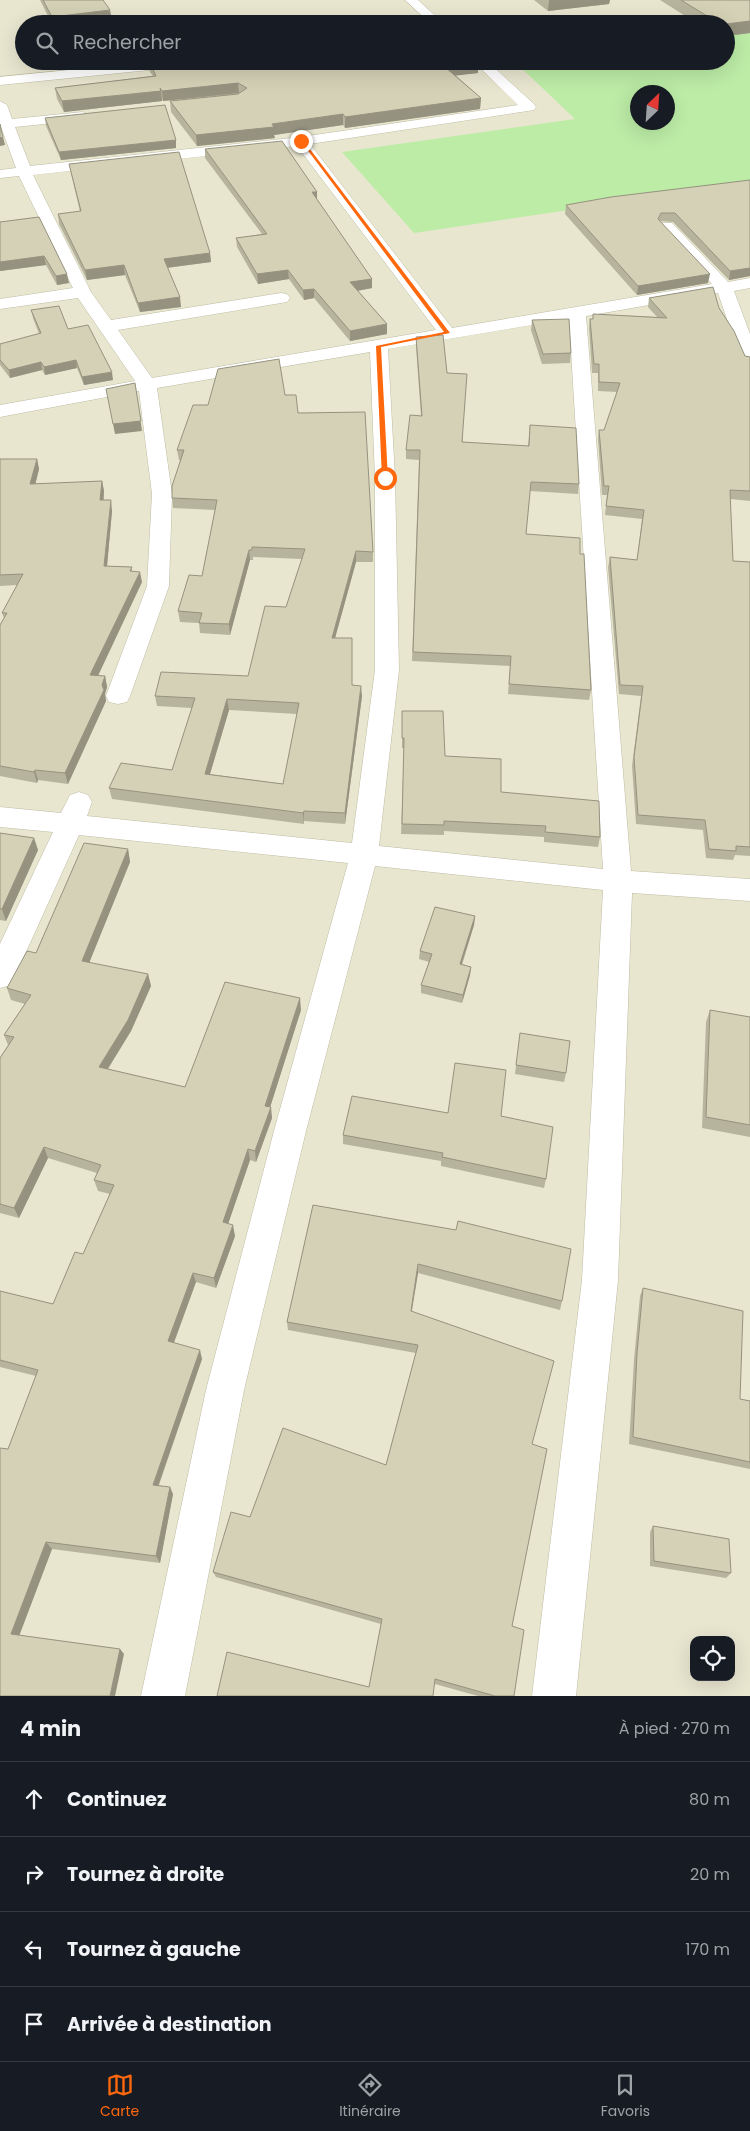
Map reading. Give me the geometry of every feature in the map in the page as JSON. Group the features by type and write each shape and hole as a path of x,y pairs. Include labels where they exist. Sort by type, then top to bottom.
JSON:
{"street":[{"path":"411,0 428,15"},
{"path":"0,82 114,70"},
{"path":"0,174 301,141 528,106 490,70"},
{"path":"0,105 24,170 83,292 147,384 162,494 158,586 118,696"},
{"path":"7,124 94,115"},
{"path":"301,141 448,333"},
{"path":"666,226 725,288 750,360"},
{"path":"0,411 147,384 750,283"},
{"path":"0,304 83,292"},
{"path":"107,326 282,298"},
{"path":"554,1696 600,1280 618,880 577,312"},
{"path":"162,1696 225,1390 290,1131 364,855 387,670 385,478 379,346"},
{"path":"0,817 74,814 364,855 618,880 750,890"},
{"path":"0,976 74,814"}],"shaded area":[{"path":"0,0 750,0 750,1696 0,1696"}],"green space":[{"path":"750,32 750,183 414,233 342,152 575,119 523,70 735,70 735,34"}],"building":[{"path":"43,0 103,0 110,10 69,15 51,15"},
{"path":"681,0 750,0 750,21 735,23 735,15 705,15"},
{"path":"153,70 448,70 481,98 345,117 343,114 272,124 274,127 196,135 170,101 238,94 247,88 238,83 162,91 160,88 161,91 62,101 55,88 156,76"},
{"path":"165,105 176,140 59,152 45,118"},
{"path":"0,124 3,137 0,138"},
{"path":"282,141 317,192 312,192 372,279 350,282 387,324 350,331 314,289 303,290 288,270 257,274 236,238 267,234 205,149"},
{"path":"179,152 210,253 164,259 180,297 138,303 124,265 85,270 58,214 81,211 69,164"},
{"path":"750,180 750,268 730,271 675,213 661,213 658,219 710,274 638,286 566,205 611,197"},
{"path":"39,217 67,274 56,276 44,256 0,262 0,222"},
{"path":"713,287 719,308 734,331 745,356 750,357 750,491 730,490 733,561 750,562 750,847 736,846 736,851 709,849 705,820 638,815 634,757 643,686 620,685 610,557 637,560 644,510 606,506 609,486 604,486 599,430 604,430 620,383 599,382 599,364 594,364 590,319 593,319 593,314 667,318 649,298"},
{"path":"59,306 68,329 88,325 112,372 82,377 76,360 44,367 41,362 9,370 0,360 0,344 41,333 31,310"},
{"path":"569,319 571,353 543,354 532,320"},
{"path":"443,335 447,373 467,374 462,442 529,446 530,425 576,428 579,484 531,482 526,534 580,538 580,554 584,554 591,690 509,684 511,656 413,652 420,450 406,450 410,415 422,416 416,337"},
{"path":"279,359 285,395 296,395 298,413 365,412 373,552 356,551 332,638 352,638 352,685 361,686 345,813 304,811 303,813 109,788 121,763 172,770 195,698 155,696 161,672 248,676 265,606 286,607 305,549 252,547 252,550 249,550 229,624 199,623 202,613 178,611 189,575 202,576 217,500 172,498 172,486 184,450 177,450 193,405 208,405 218,369","holes":["227,699 299,703 283,784 205,774"]},
{"path":"135,383 141,421 113,424 106,389"},
{"path":"0,459 37,459 30,484 102,481 100,500 111,500 104,566 132,567 130,571 140,572 90,675 105,676 102,685 104,690 65,773 35,770 34,772 0,766 0,625 7,613 2,613 23,574 0,575"},
{"path":"402,711 443,711 445,756 501,759 501,792 599,801 600,837 545,832 546,826 444,821 444,825 402,824 404,738 402,738"},
{"path":"0,833 34,838 2,909 0,909"},
{"path":"84,843 128,849 82,961 148,974 128,1020 99,1067 185,1087 225,982 300,998 265,1106 271,1107 255,1151 248,1149 223,1222 233,1225 214,1278 193,1273 168,1341 200,1350 153,1485 170,1487 156,1556 46,1542 11,1634 120,1649 110,1696 0,1696 0,1448 8,1449 38,1370 0,1360 0,1291 53,1304 75,1252 83,1254 114,1185 94,1180 101,1165 44,1147 14,1208 0,1204 0,1058 14,1037 4,1035 31,995 7,988 27,951 36,953"},
{"path":"435,907 475,916 460,964 471,967 463,995 421,985 432,954 420,951"},
{"path":"710,1010 750,1017 750,1125 706,1117"},
{"path":"520,1033 570,1041 566,1073 516,1065"},
{"path":"455,1063 506,1070 501,1116 553,1127 546,1179 442,1157 443,1153 343,1135 352,1096 448,1113"},
{"path":"313,1205 456,1230 458,1221 571,1249 562,1301 418,1264 411,1311 554,1361 532,1444 547,1449 512,1626 524,1630 514,1696 495,1696 435,1679 433,1696 217,1696 227,1652 369,1687 382,1619 213,1572 231,1512 250,1517 283,1428 386,1465 418,1345 287,1322"},
{"path":"643,1288 743,1311 740,1399 750,1401 750,1462 633,1437 637,1353"},
{"path":"653,1526 729,1539 731,1573 654,1561"}],"route":[{"path":"301,141 448,333 379,346 385,478"}]}
